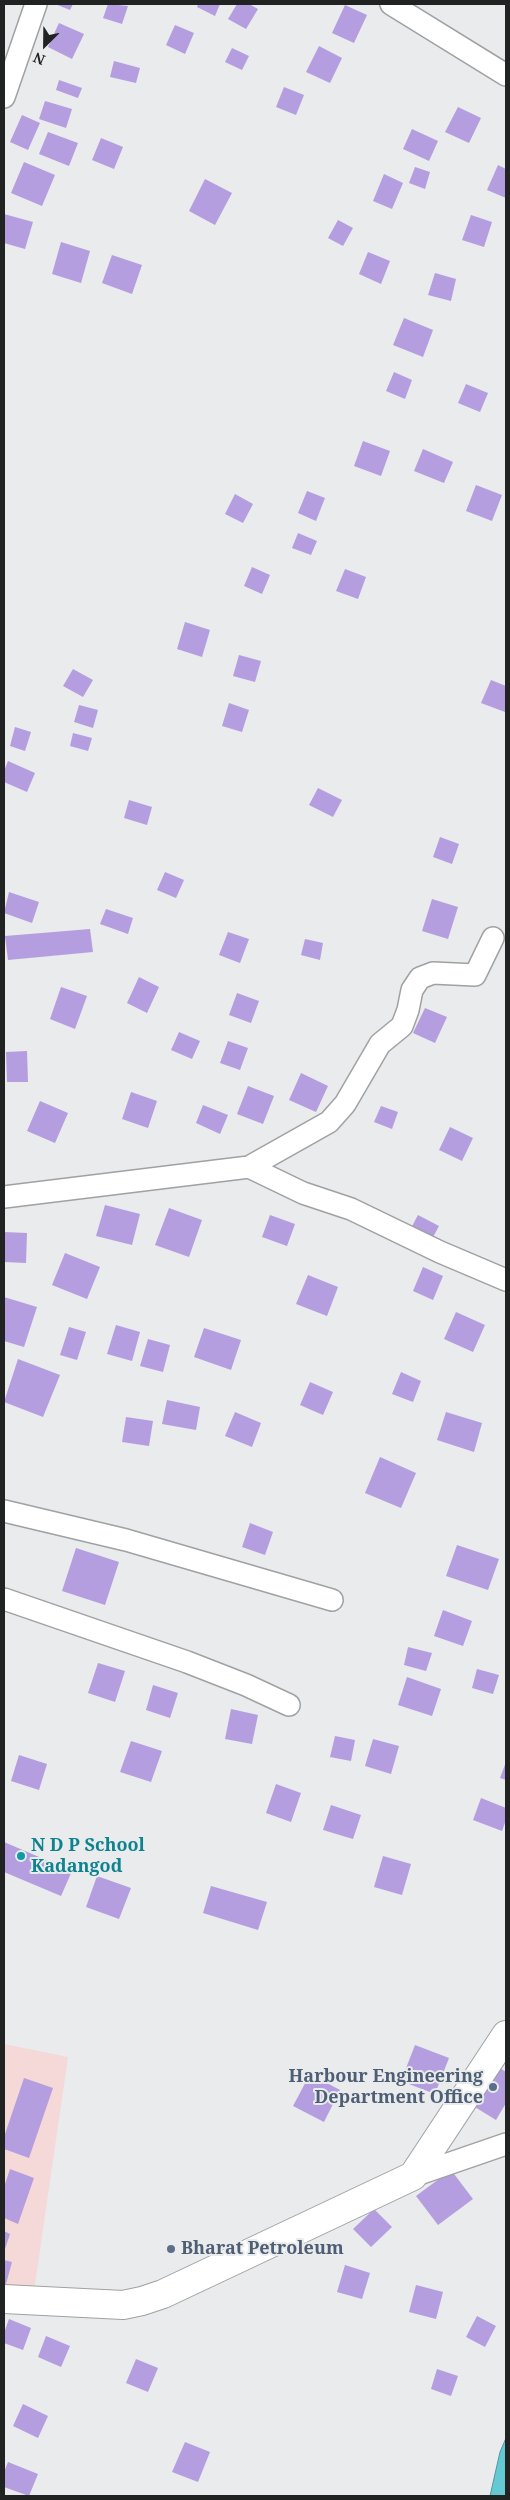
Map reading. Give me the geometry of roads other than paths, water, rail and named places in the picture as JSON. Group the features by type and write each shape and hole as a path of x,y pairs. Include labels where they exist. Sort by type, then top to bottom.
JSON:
{"main road":[{"path":"4,2299 123,2305 142,2301 163,2294 413,2176 506,2036"}],"street":[{"path":"4,97 36,4"},
{"path":"391,4 506,75"},
{"path":"4,1197 249,1168 328,1122 345,1104 380,1044 402,1026 412,990 420,978 433,973 475,975 493,938"},
{"path":"249,1168 303,1193 352,1208 440,1252 506,1280"},
{"path":"4,1511 126,1540 332,1600"},
{"path":"4,1600 195,1666 246,1685 289,1705"},
{"path":"413,2176 506,2144"}],"water":[{"path":"506,2438 506,2496 490,2496 500,2452"}],"place":[{"name":"N D P School Kadangod","path":"21,1856"},
{"name":"Harbour Engineering Department Office","path":"493,2087"},
{"name":"Bharat Petroleum","path":"171,2249"}]}
